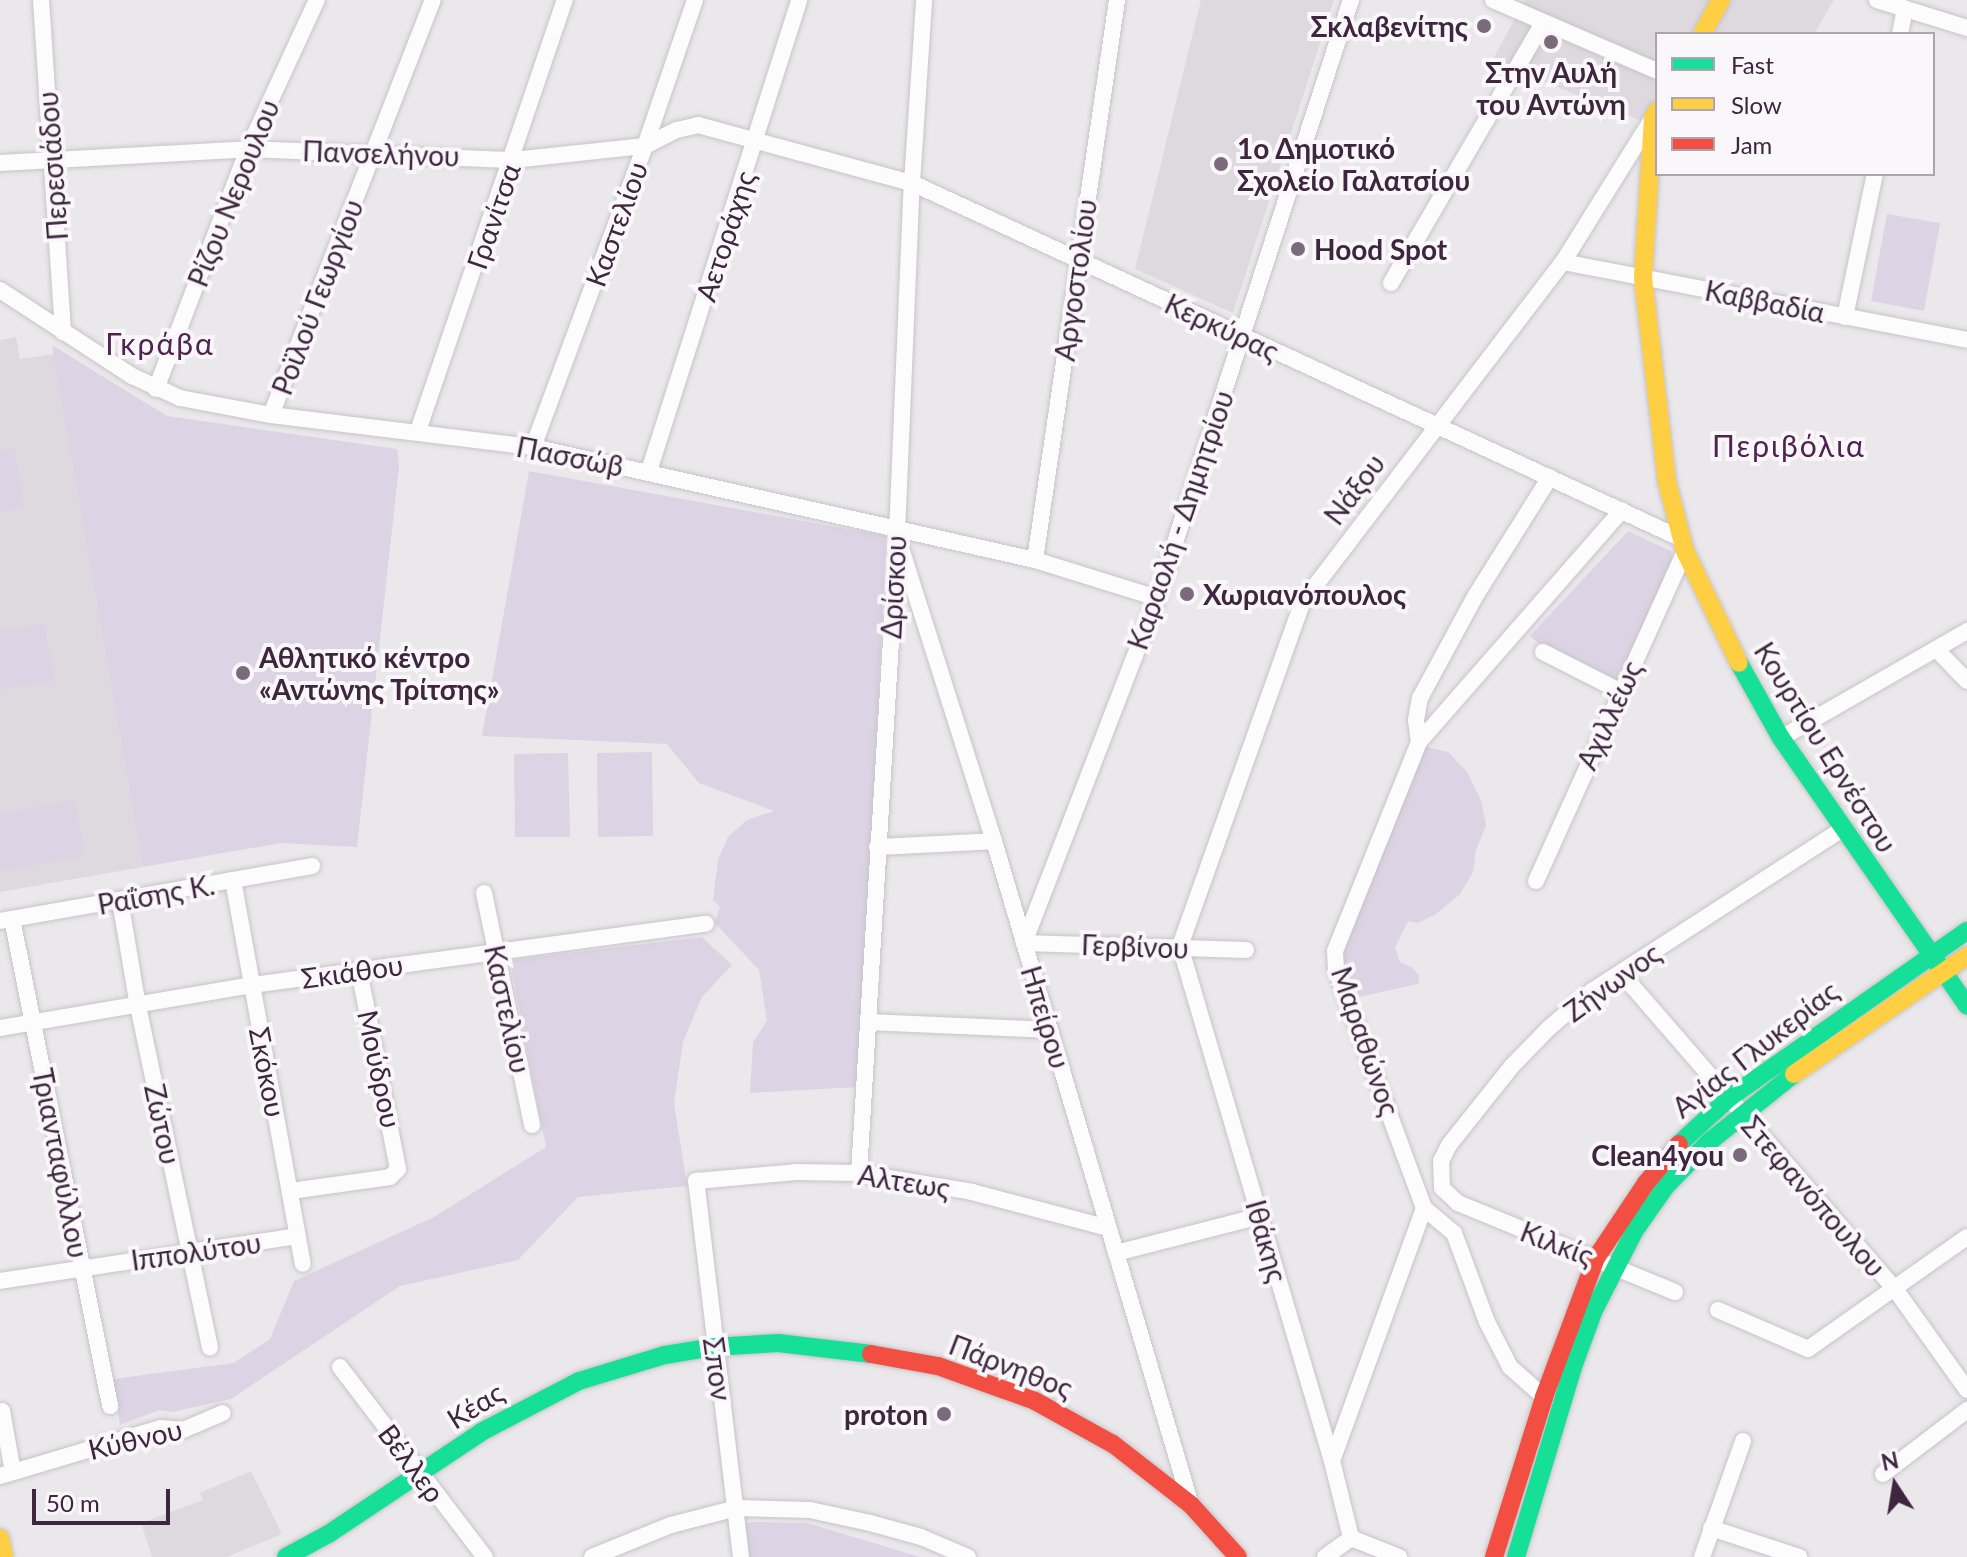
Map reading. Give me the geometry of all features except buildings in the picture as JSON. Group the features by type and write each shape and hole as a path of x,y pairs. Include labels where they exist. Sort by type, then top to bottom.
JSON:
{"street":[{"name":"Περεσιάδου","path":"41,0 63,332"},
{"name":"Ρίζου Νερουλου","path":"156,389 248,149 317,0"},
{"name":"Ροϊλού Γεωργίου","path":"271,415 433,0"},
{"name":"Γρανίτσα","path":"418,431 513,160 565,0"},
{"name":"Καστελίου","path":"533,447 645,146 695,0"},
{"name":"Αετοράχης","path":"649,471 799,0"},
{"name":"Δρίσκου","path":"859,1173 870,1022 924,0"},
{"name":"Αργοστολίου","path":"1035,560 1117,0"},
{"name":"Καραολή - Δημητρίου","path":"1024,943 1157,598 1351,0"},
{"path":"1493,0 1655,70"},
{"path":"1525,0 1531,13 1543,23"},
{"path":"1703,32 1721,0"},
{"path":"1877,0 1967,28"},
{"path":"1900,32 1905,8"},
{"path":"1391,283 1543,23"},
{"name":"Νάξου","path":"1180,946 1302,603 1563,262 1655,114"},
{"name":"Κουρτίου Ερνέστου","path":"1655,114 1643,278 1654,394 1682,544 1744,674 1781,738 1967,1006"},
{"name":"Πανσελήνου","path":"0,163 248,149 374,151 513,160 645,146 677,130 698,125 755,139"},
{"name":"Κερκύρας","path":"755,139 912,183 1622,510 1682,544"},
{"path":"1845,317 1875,176"},
{"name":"Καββαδία","path":"1563,262 1967,340"},
{"name":"Πασσώβ","path":"0,290 156,389 210,406 533,447 1035,560 1157,598"},
{"name":"Μαραθώνος","path":"1419,742 1416,720 1420,698 1476,595 1550,477"},
{"name":"Μαραθώνος","path":"1424,1208 1336,970 1335,951 1419,742 1622,510"},
{"name":"Ηπείρου","path":"896,531 994,841 1191,1505"},
{"name":"Αχιλλέως","path":"1536,881 1682,544"},
{"path":"1781,738 1967,631"},
{"path":"1937,650 1967,681"},
{"path":"1543,652 1620,691"},
{"name":"Ζήνωνος","path":"1442,1188 1441,1161 1449,1145 1512,1066 1549,1028 1592,991 1842,829"},
{"path":"877,847 994,841"},
{"name":"Ραΐσης Κ.","path":"6,920 312,866"},
{"name":"Σκόκου","path":"233,880 303,1264"},
{"name":"Καστελίου","path":"484,893 532,1125"},
{"name":"Ζώτου","path":"120,900 138,1006 210,1347"},
{"name":"Τριανταφύλλου","path":"6,920 33,1024 110,1406"},
{"name":"Σκιάθου","path":"0,1028 252,985 706,924"},
{"name":"Αγίας Γλυκερίας","path":"1494,1557 1544,1397 1596,1258 1646,1183 1685,1137 1729,1098 1967,931"},
{"name":"Γερβίνου","path":"1024,943 1246,950"},
{"name":"Ιθάκης","path":"1180,946 1332,1461 1351,1538"},
{"name":"Αγίας Γλυκερίας","path":"1516,1557 1573,1367 1615,1265 1666,1186 1742,1112 1967,956"},
{"name":"Μούδρου","path":"291,1191 390,1177 398,1169 359,970"},
{"name":"Στεφανόπουλου","path":"1621,973 1895,1289 1967,1390"},
{"path":"870,1022 1050,1030"},
{"name":"Αλτεως","path":"696,1181 796,1172 859,1173 972,1192 1108,1228"},
{"name":"Σπον","path":"696,1181 741,1557"},
{"name":"Κιλκίς","path":"1442,1188 1458,1203 1675,1292"},
{"path":"1332,1461 1424,1208 1454,1233 1506,1360 1526,1384 1544,1397"},
{"path":"1116,1253 1260,1216"},
{"name":"Ιππολύτου","path":"0,1281 298,1236"},
{"path":"1718,1310 1808,1349 1967,1237"},
{"name":"Πάρνηθος","path":"714,1347 778,1343 828,1347 938,1366 988,1382 1087,1428 1191,1505 1238,1557"},
{"name":"Κέας","path":"286,1557 483,1431 579,1381 653,1358 714,1347"},
{"name":"Βέλλερ","path":"340,1367 485,1557"},
{"path":"1883,1474 1967,1410"},
{"path":"2,1411 6,1474"},
{"name":"Κύθνου","path":"6,1474 161,1428 183,1430 223,1413"},
{"path":"1702,1557 1743,1441"},
{"path":"592,1557 671,1525 737,1508 810,1510 921,1537 968,1557"},
{"path":"1711,1528 1799,1557"},
{"path":"0,1538 4,1557"},
{"path":"1325,1557 1351,1538 1399,1557"}],"shaded area":[{"name":"1ο Δημοτικό Σχολείο Γαλατσίου","path":"1201,0 1334,0 1233,313 1135,269"},
{"path":"1525,0 1834,0 1815,32 1655,32 1655,126 1492,61"},
{"path":"1887,214 1940,223 1924,311 1871,301"},
{"path":"16,337 20,359 54,354 143,867 0,892 0,340"},
{"name":"Αθλητικό κέντρο «Αντώνης Τρίτσης»","path":"52,345 167,416 397,449 399,466 357,847 281,843 143,867"},
{"path":"14,449 24,508 0,512 0,452"},
{"path":"529,471 886,536 859,1087 750,1093 753,1042 767,1021 759,970 715,923 720,907 713,900 718,860 728,837 747,820 774,811 699,783 667,744 482,736"},
{"path":"1628,531 1671,551 1672,558 1618,685 1552,654 1530,636"},
{"path":"44,624 54,680 0,690 0,632"},
{"path":"1423,746 1448,752 1467,772 1481,800 1486,825 1476,850 1473,872 1460,894 1436,914 1418,923 1408,921 1395,947 1400,962 1413,968 1419,976 1418,984 1354,998 1341,954"},
{"path":"652,752 653,836 598,837 597,753"},
{"path":"568,753 570,837 515,837 514,754"},
{"path":"75,800 85,856 0,871 0,814"},
{"path":"702,937 732,965 702,997 683,1042 674,1103 687,1186 578,1197 518,1260 400,1286 231,1399 172,1412 159,1410 120,1425 113,1379 234,1363 270,1339 294,1281 434,1217 546,1147 510,960"},
{"path":"251,1471 282,1534 227,1557 152,1557 141,1523 203,1500 200,1493"},
{"path":"753,1522 807,1523 920,1557 733,1557 730,1526"}],"traffic: fast":[{"path":"1739,663 1781,738 1967,1006"},
{"path":"1679,1144 1729,1098 1967,931"},
{"path":"1516,1557 1573,1367 1594,1310 1635,1230 1666,1186 1709,1142 1794,1074"},
{"path":"286,1557 330,1533 483,1431 579,1381 665,1355 714,1347 778,1343 871,1354"}],"traffic: slow":[{"path":"1703,32 1721,0"},
{"path":"1655,114 1643,278 1667,482 1685,551 1739,663"},
{"path":"1794,1074 1967,956"},
{"path":"0,1538 4,1557"}],"traffic: jam":[{"path":"1494,1557 1544,1397 1596,1258 1646,1183 1679,1144"},
{"path":"871,1354 938,1366 1035,1401 1113,1444 1191,1505 1238,1557"}],"place":[{"name":"Σκλαβενίτης","path":"1484,26"},
{"name":"Στην Αυλή του Αντώνη","path":"1551,42"},
{"name":"1ο Δημοτικό Σχολείο Γαλατσίου","path":"1221,164"},
{"name":"Hood Spot","path":"1298,249"},
{"name":"Χωριανόπουλος","path":"1187,594"},
{"name":"Αθλητικό κέντρο «Αντώνης Τρίτσης»","path":"243,673"},
{"name":"Clean4you","path":"1740,1155"},
{"name":"proton","path":"944,1414"}],"district":[{"name":"Γκράβα","path":"160,343"},
{"name":"Περιβόλια","path":"1789,445"}]}
